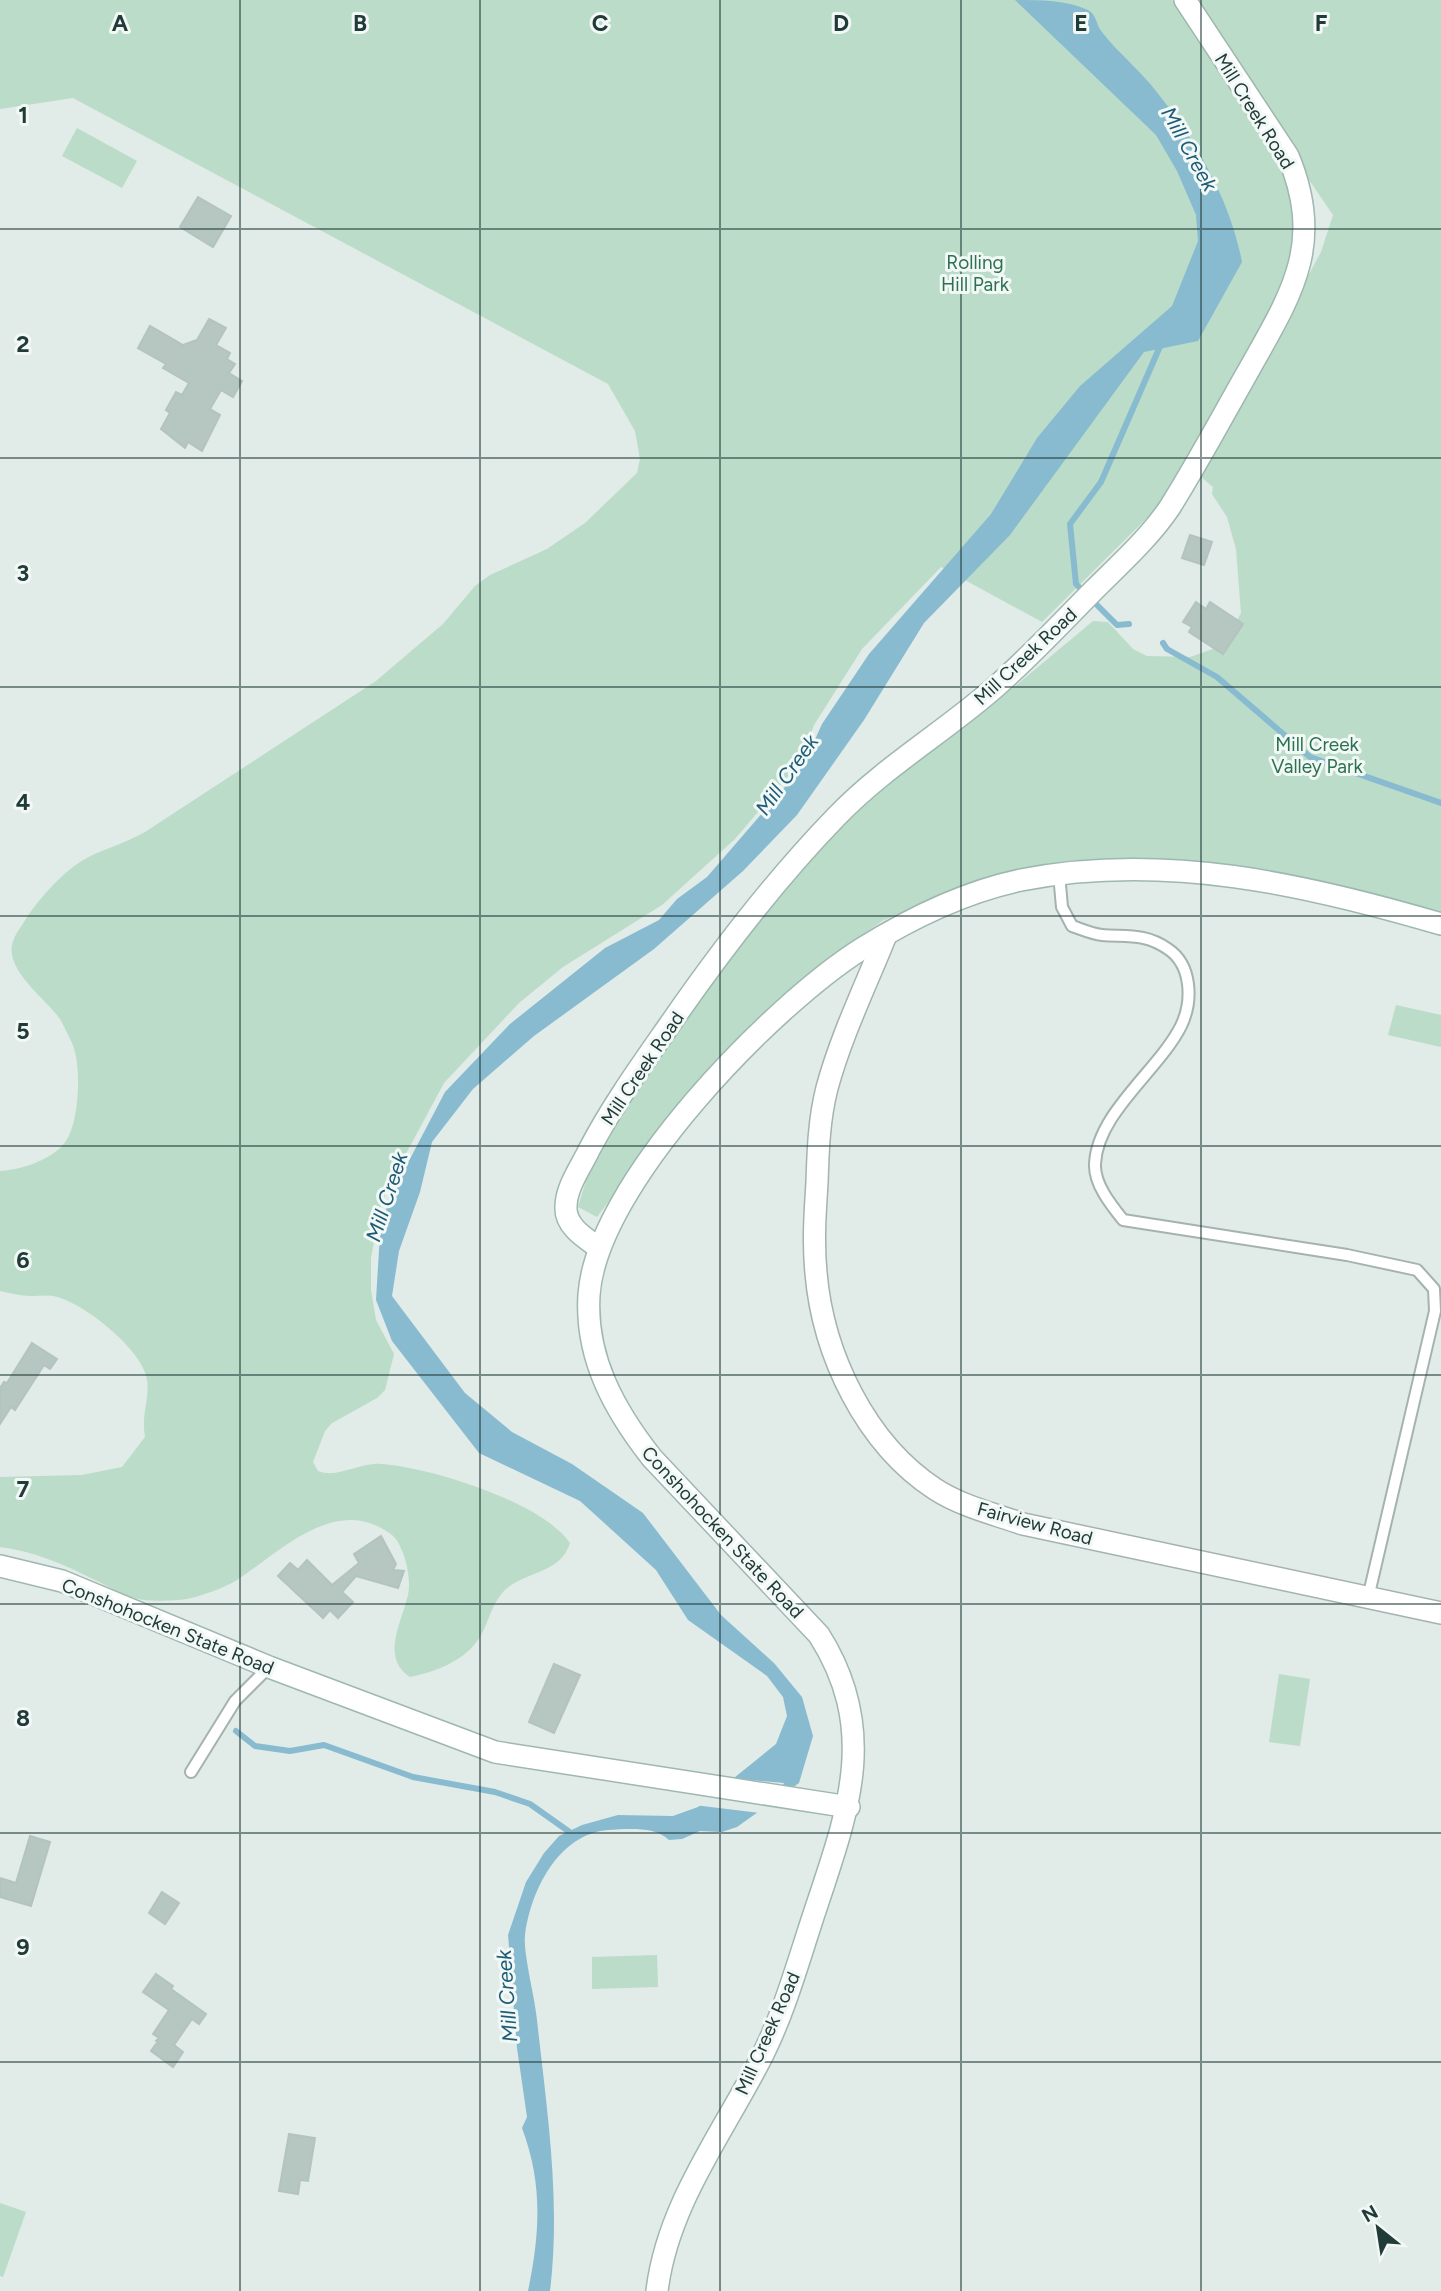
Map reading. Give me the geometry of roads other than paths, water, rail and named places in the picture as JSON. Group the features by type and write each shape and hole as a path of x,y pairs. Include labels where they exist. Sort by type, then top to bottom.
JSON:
{"street":[{"name":"Mill Creek Road","path":"599,1248 581,1235 567,1217 565,1208 571,1186 614,1105 707,971 762,899 838,815 903,757 989,693 1080,604 1168,509 1270,332 1294,282 1303,255 1306,229 1304,203 1287,156 1185,0"},
{"name":"Conshohocken State Road","path":"0,1566 62,1581 269,1667 495,1752 849,1807 854,1766 852,1721 847,1696 831,1655 804,1617 652,1458 632,1433 606,1387 591,1343 589,1318 592,1272 599,1248 645,1167 723,1073 816,983 886,935 965,896 1059,874 1146,869 1245,877 1342,897 1441,925"},
{"name":"Fairview Road","path":"886,935 827,1086 818,1144 814,1241 821,1309 831,1346 862,1412 908,1468 936,1490 977,1509 1023,1524 1441,1613"},
{"name":"Mill Creek Road","path":"657,2291 669,2240 684,2198 759,2062 786,2000 849,1807"}],"lane":[{"path":"1059,874 1062,907 1072,926 1101,935 1133,934 1169,949 1187,970 1189,990 1181,1025 1106,1128 1098,1148 1095,1167 1106,1199 1123,1220 1417,1270 1434,1289 1435,1311 1368,1598"},
{"path":"191,1772 235,1701 269,1667"}],"water":[{"name":"Mill Creek","path":"1015,0 1062,2 1088,10 1093,15 1102,32 1156,91 1198,150 1220,193 1242,262 1198,341 1144,352 1010,535 924,623 864,720 797,815 743,871 654,949 534,1036 473,1089 432,1142 420,1192 399,1251 392,1296 465,1393 512,1432 572,1464 643,1513 721,1615 774,1663 802,1697 813,1736 799,1783 737,1827 722,1832 700,1831 682,1839 669,1840 656,1832 640,1829 608,1830 590,1834 561,1854 540,1884 528,1919 525,1944 536,2011 548,2122 553,2189 553,2257 550,2291 528,2291 537,2229 536,2189 529,2149 522,2128 527,2117 517,2048 508,1935 526,1882 544,1853 559,1836 582,1825 618,1815 673,1816 698,1807 776,1744 787,1716 783,1697 767,1676 688,1620 656,1570 580,1501 479,1453 392,1341 376,1300 380,1234 389,1199 445,1092 510,1024 605,948 659,920 677,899 707,877 803,766 822,724 869,654 991,514 1037,438 1080,386 1172,306 1198,241 1196,215 1177,171 1156,135"}],"waterway":[{"path":"1129,624 1117,625 1076,584 1070,524 1101,482 1161,344"},
{"path":"1163,643 1167,649 1217,677 1310,757 1441,803"},
{"path":"236,1731 255,1746 290,1751 324,1745 413,1777 495,1792 530,1804 571,1833"}],"park label":[{"name":"Rolling Hill Park","path":"975,273"},
{"name":"Mill Creek Valley Park","path":"1317,755"}]}
